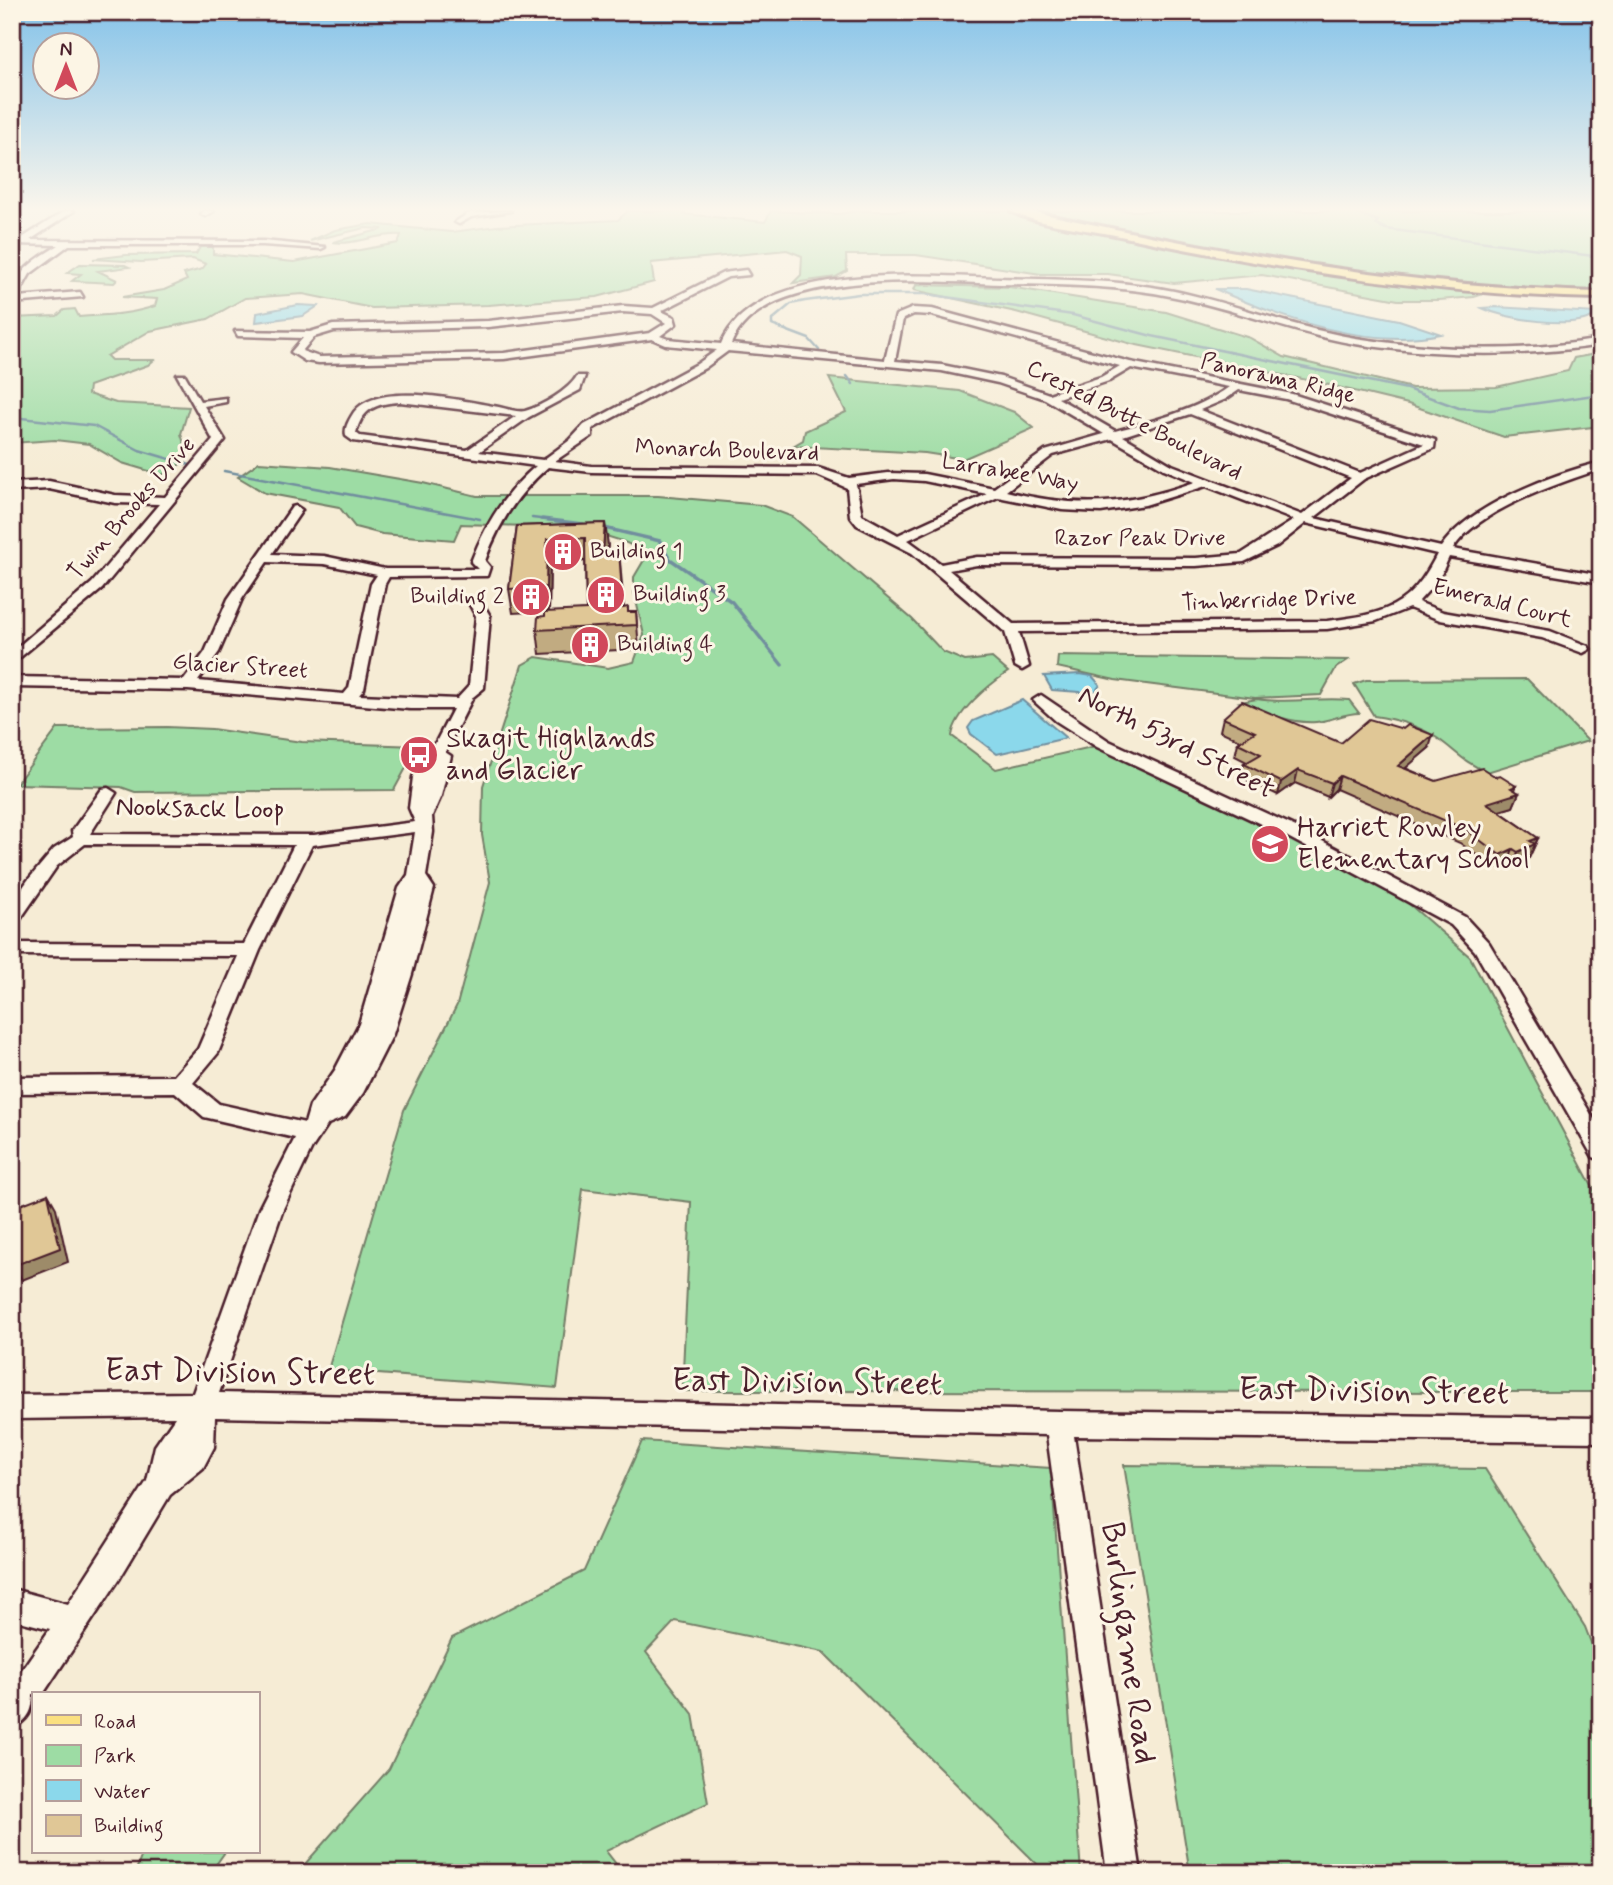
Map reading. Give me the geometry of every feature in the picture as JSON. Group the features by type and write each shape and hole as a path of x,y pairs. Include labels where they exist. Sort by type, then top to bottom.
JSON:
{"street":[{"path":"654,311 678,299"},
{"path":"263,558 324,560 385,573 482,570 488,565 498,529 518,496 518,490 546,463 576,440 699,372 701,366 733,343 759,314 787,299"},
{"path":"1193,299 1331,337 1407,348 1537,349 1601,342"},
{"path":"238,333 311,335 343,327 476,325 613,310 654,311 667,315 671,324 653,336 504,356 332,360 299,356 297,347 311,335"},
{"name":"Panorama Ridge","path":"889,364 899,317 908,312 932,312 997,330 991,337 1002,342 1036,341 1129,365 1288,396 1429,440"},
{"name":"Crested Butte Boulevard","path":"653,336 666,342 981,375 1049,397 1168,467 1301,519 1343,531 1444,552 1599,577"},
{"path":"1049,397 1105,379 1129,365"},
{"name":"Twin Brooks Drive","path":"12,660 97,586 219,440 181,377"},
{"path":"470,453 525,415 576,388 581,378"},
{"path":"898,540 985,502 1049,453 1193,411 1236,387"},
{"name":"Twin Brooks Drive","path":"199,404 222,400"},
{"name":"Monarch Boulevard","path":"525,415 452,402 383,401 368,404 351,427 350,434 358,439 590,469 805,470 841,477 852,488 856,516 861,522 917,550 1010,629"},
{"path":"1193,411 1360,477"},
{"name":"Razor Peak Drive","path":"939,568 977,561 1227,561 1244,558 1272,542 1360,477 1430,446 1429,440"},
{"path":"1410,604 1431,581 1444,552 1462,530 1499,508 1601,465"},
{"name":"Larrabee Way","path":"848,482 901,476 1037,503 1107,508 1138,505 1204,483"},
{"path":"12,487 50,485 115,499 169,501"},
{"path":"188,685 212,652 235,599 296,510"},
{"path":"12,1712 160,1486 193,1460 201,1447 202,1405 271,1209 315,1126 338,1111 373,1056 399,983 425,888 417,876 424,821 430,809 434,779 443,756 443,744 466,699 476,688 483,616 477,605 482,570"},
{"path":"348,698 356,689 378,584 385,573"},
{"name":"Timberridge Drive","path":"1010,629 1068,626 1327,625 1364,620 1410,604"},
{"name":"Emerald Court","path":"1410,604 1440,616 1545,634 1583,649"},
{"path":"1010,629 1016,637 1021,666"},
{"name":"Glacier Street","path":"12,682 188,685 348,698 466,699"},
{"name":"North 53rd Street","path":"1041,700 1062,718 1102,744 1290,831 1458,921 1482,947 1592,1119 1601,1151"},
{"path":"82,838 81,831 108,793"},
{"name":"Nooksack Loop","path":"12,918 55,857 65,846 82,838 306,839 424,821"},
{"path":"180,1084 207,1053 250,950 306,839"},
{"path":"12,949 250,950"},
{"path":"12,1085 180,1084 212,1111 315,1126"},
{"name":"East Division Street","path":"12,1407 202,1405 1059,1423 1601,1430"},
{"name":"Burlingame Road","path":"1059,1423 1124,1873"},
{"path":"12,1604 74,1621"}],"green space":[{"path":"157,299 243,299 208,319 150,331 107,356 111,360 154,360 148,365 89,386 88,394 116,403 189,407 181,434 189,459 162,475 122,463 89,444 55,440 12,443 12,318 57,316 64,310 75,309 79,317 117,314 155,306"},
{"path":"327,299 570,299 488,305 372,308"},
{"path":"956,299 1084,299 1166,312 1250,338 1284,357 1412,388 1496,387 1568,371 1574,358 1601,353 1601,426 1504,437 1408,404 1317,382 1132,344 1016,312"},
{"path":"1392,299 1451,299 1439,300"},
{"path":"829,378 960,391 1014,412 1034,428 963,459 925,453 793,446 803,440 805,431 846,412"},
{"path":"259,462 330,467 423,483 477,496 658,496 761,505 793,517 912,619 943,652 965,661 992,658 1008,672 966,709 954,727 952,736 996,769 1100,745 1313,846 1408,903 1470,957 1601,1203 1601,1392 682,1391 691,1202 583,1189 557,1388 328,1370 404,1110 457,1005 490,882 482,835 483,786 522,665 536,657 608,668 634,662 644,635 634,592 634,577 647,555 609,537 558,528 461,524 454,540 382,534 355,527 339,507 265,493 238,477"},
{"path":"1058,656 1348,660 1336,668 1321,695 1255,698 1115,680 1057,667"},
{"path":"1527,679 1588,741 1487,772 1423,730 1374,716 1354,684 1366,680"},
{"path":"1257,699 1349,700 1359,713 1306,722 1277,716 1240,702"},
{"path":"58,728 212,729 302,742 418,746 394,790 135,792 121,787 16,784"},
{"path":"642,1441 1051,1468 1081,1873 1046,1873 823,1652 675,1621 646,1652 693,1714 708,1803 606,1851 623,1873 297,1873 389,1769 452,1638 584,1571"},
{"path":"1124,1465 1485,1469 1585,1627 1601,1669 1601,1873 1190,1873"},
{"path":"142,1854 224,1854 210,1873 135,1873"}],"water":[{"path":"1239,299 1295,299 1399,320 1441,334 1384,338 1326,328"},
{"path":"298,305 318,306 303,316 256,322 257,313"},
{"path":"1482,308 1598,313 1589,318 1559,322 1507,316"},
{"path":"1044,676 1092,676 1100,685 1094,693 1052,690"},
{"path":"1022,700 1066,738 997,754 971,734 968,728 973,721"}],"building":[{"path":"605,523 603,551 619,550 623,608 628,607 628,612 636,612 637,625 537,630 538,617 545,616 545,612 586,610 585,538 547,539 546,587 509,589 517,526"},
{"name":"Harriet Rowley Elementary School","path":"1242,701 1341,743 1369,719 1403,729 1408,725 1433,735 1398,766 1436,781 1482,768 1496,777 1500,776 1516,786 1511,788 1519,793 1487,803 1538,838 1530,841 1535,844 1518,852 1513,849 1500,855 1465,829 1340,776 1332,783 1298,770 1281,782 1244,764 1261,754 1238,743 1255,732 1223,718"},
{"path":"48,1194 60,1248 13,1266 12,1208"}],"waterway":[{"path":"819,350 809,339 772,325 772,320 791,304 821,299"},
{"path":"960,299 1073,315 1152,336 1407,389 1459,408 1490,410 1601,394"},
{"path":"847,376 853,384"},
{"path":"12,417 94,426 139,450 190,465"},
{"path":"224,471 480,519"},
{"path":"532,518 557,521"},
{"path":"542,519 583,524"},
{"path":"600,527 660,541 670,559 732,602 782,665"}],"place":[{"name":"Building 1","path":"563,552"},
{"name":"Building 3","path":"606,595"},
{"name":"Building 2","path":"531,597"},
{"name":"Building 4","path":"590,645"},
{"name":"Skagit Highlands and Glacier","path":"419,755"},
{"name":"Harriet Rowley Elementary School","path":"1270,844"}]}
